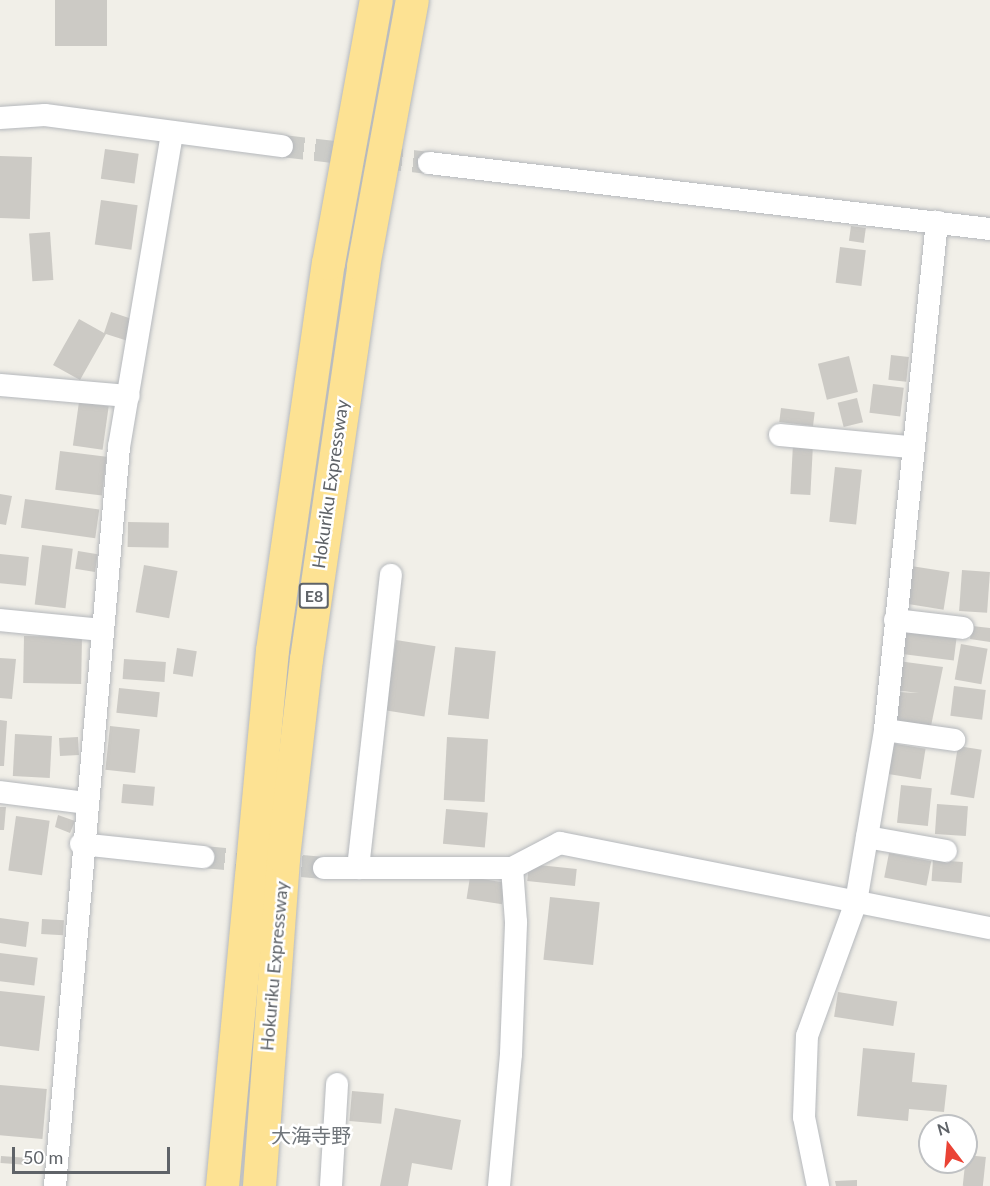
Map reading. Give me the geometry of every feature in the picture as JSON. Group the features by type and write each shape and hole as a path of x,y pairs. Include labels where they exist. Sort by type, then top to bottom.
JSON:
{"highway":[{"name":"Hokuriku Expressway","path":"222,1186 272,650 371,6"},
{"name":"Hokuriku Expressway","path":"259,1186 282,869 308,647 363,266 411,6"}],"street":[{"path":"0,118 45,116 172,135 282,146"},
{"path":"55,1186 81,844 102,630 129,396 172,135"},
{"path":"429,163 990,229"},
{"path":"818,1186 804,1117 807,1036 856,902 885,730 910,447 937,222"},
{"path":"0,385 129,396"},
{"path":"780,435 910,447"},
{"path":"358,868 391,575"},
{"path":"0,620 102,630"},
{"path":"895,620 963,628"},
{"path":"885,730 954,740"},
{"path":"0,792 86,803"},
{"path":"867,837 946,851"},
{"path":"324,868 512,868 560,843 990,928"},
{"path":"81,844 203,857"},
{"path":"499,1186 515,946 512,868"},
{"path":"331,1186 338,1084"}],"building":[{"path":"55,0 107,0 107,46 55,46"},
{"path":"105,149 139,154 134,183 101,179"},
{"path":"0,156 32,157 30,219 0,218"},
{"path":"101,200 138,205 131,250 95,245"},
{"path":"851,226 866,228 864,243 849,241"},
{"path":"50,232 53,280 32,281 29,233"},
{"path":"840,247 866,250 861,286 836,283"},
{"path":"111,312 135,320 128,341 106,334 80,380 53,365 79,319 104,333"},
{"path":"891,355 909,357 906,382 888,380"},
{"path":"849,356 858,392 827,400 818,364"},
{"path":"873,384 904,388 900,417 869,413"},
{"path":"857,398 863,422 844,427 838,403"},
{"path":"79,402 109,406 103,450 73,446"},
{"path":"781,408 815,412 813,426 779,422"},
{"path":"793,444 813,445 810,495 790,494"},
{"path":"60,451 107,457 102,495 55,490"},
{"path":"835,467 862,470 856,525 829,522"},
{"path":"0,494 12,496 6,525 0,524"},
{"path":"25,499 99,509 95,538 21,528"},
{"path":"128,522 169,523 169,548 128,547"},
{"path":"42,545 73,549 65,608 35,605"},
{"path":"78,551 98,554 95,572 75,569"},
{"path":"0,554 29,557 26,586 0,583"},
{"path":"144,565 177,571 169,618 136,612"},
{"path":"911,566 950,572 944,610 905,604"},
{"path":"962,570 990,572 987,613 959,611"},
{"path":"972,626 990,628 990,642 970,639"},
{"path":"903,631 957,638 954,660 900,654"},
{"path":"24,636 82,637 81,684 23,683"},
{"path":"396,640 436,646 424,716 385,710"},
{"path":"961,644 988,649 981,684 955,679"},
{"path":"455,647 496,651 489,719 448,715"},
{"path":"177,648 197,651 193,677 173,674"},
{"path":"0,658 16,659 12,699 0,698"},
{"path":"124,659 166,662 165,682 123,679"},
{"path":"898,661 943,667 930,731 894,728 898,692 919,693 893,690"},
{"path":"954,686 986,690 982,720 950,716"},
{"path":"119,688 160,692 157,717 116,713"},
{"path":"0,720 7,721 4,766 0,766"},
{"path":"110,726 140,729 135,773 105,770"},
{"path":"15,734 52,736 50,778 13,776"},
{"path":"78,737 79,755 60,756 59,738"},
{"path":"447,737 488,739 485,802 444,800"},
{"path":"890,743 926,749 921,779 885,774"},
{"path":"958,746 982,750 974,798 950,794"},
{"path":"123,784 155,787 153,806 121,803"},
{"path":"901,785 932,788 928,826 897,823"},
{"path":"937,804 968,806 966,836 935,834"},
{"path":"0,807 6,807 4,830 0,830"},
{"path":"446,809 488,813 485,848 443,844"},
{"path":"58,815 75,821 70,833 55,827"},
{"path":"16,816 50,821 42,875 8,870"},
{"path":"889,853 931,861 926,886 884,878"},
{"path":"933,860 963,862 961,883 932,881"},
{"path":"529,864 577,869 575,886 527,881"},
{"path":"470,877 506,883 502,904 467,899"},
{"path":"550,897 600,902 593,965 543,960"},
{"path":"0,918 29,922 26,947 0,943"},
{"path":"42,919 64,920 63,935 41,934"},
{"path":"0,953 38,958 34,985 0,981"},
{"path":"0,991 45,996 39,1051 0,1046"},
{"path":"838,992 897,1001 893,1026 834,1017"},
{"path":"863,1048 915,1053 912,1082 947,1085 944,1112 909,1109 908,1121 857,1116"},
{"path":"0,1085 47,1089 42,1139 0,1135"},
{"path":"352,1091 384,1094 381,1124 349,1121"},
{"path":"395,1108 461,1120 452,1170 412,1163 408,1186 380,1186"},
{"path":"1,1156 29,1158 28,1165 1,1163"},
{"path":"978,1156 986,1157 983,1186 963,1186 964,1174 978,1174"},
{"path":"857,1180 857,1186 836,1186 835,1181"}],"tunnel":[{"path":"282,146 429,163"},
{"path":"203,857 324,868"}],"district":[{"name":"大海寺野","path":"311,1135"}]}
